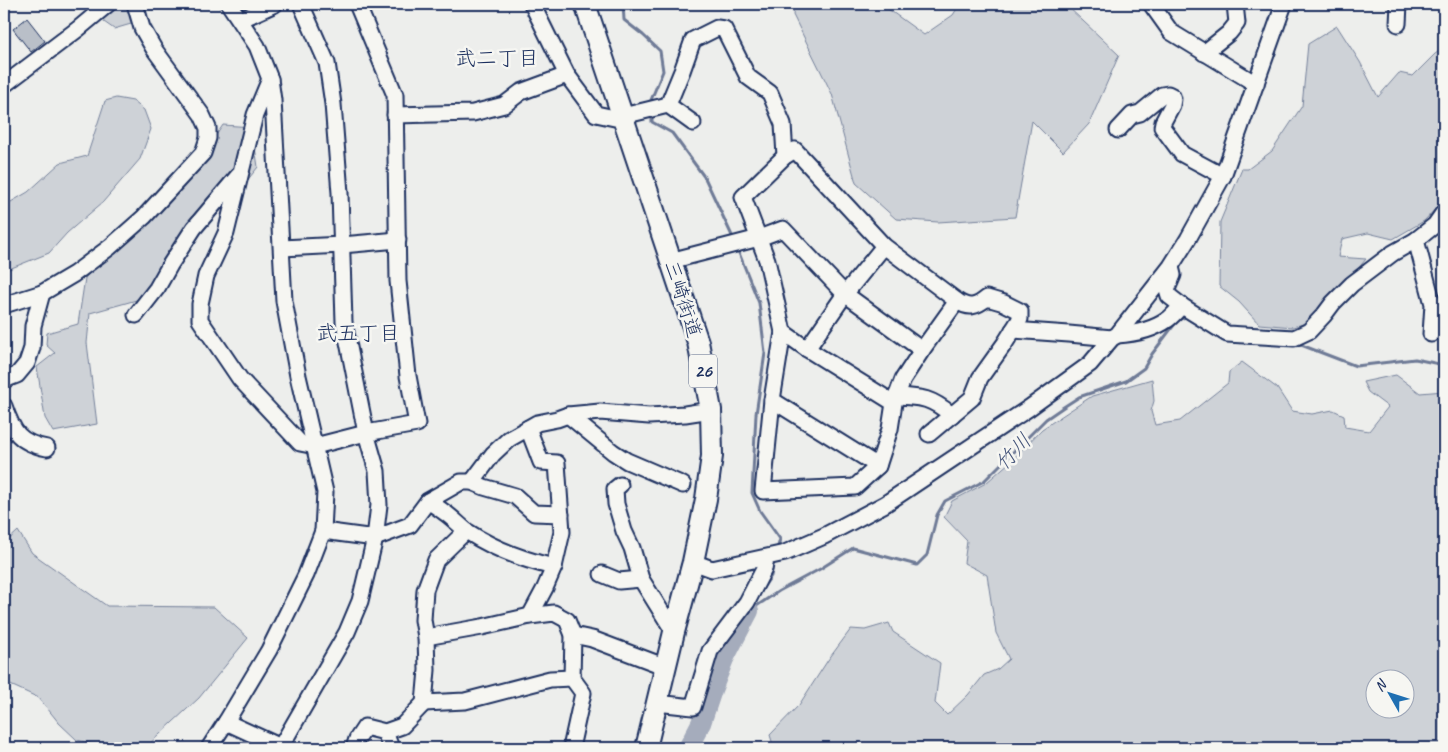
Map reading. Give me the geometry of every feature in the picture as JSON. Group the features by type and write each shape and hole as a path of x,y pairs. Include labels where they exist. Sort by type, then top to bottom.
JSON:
{"main road":[{"name":"三崎街道","path":"588,4 623,118 698,342 711,410 712,456 706,499 646,748"}],"street":[{"path":"4,85 78,30 108,4"},
{"path":"4,305 42,293 74,274 144,217 203,153 208,138 208,128 202,115 154,49 142,28 135,4"},
{"path":"209,748 269,650 306,576 323,531 325,492 298,376 284,301 273,100 270,79 257,46 229,4"},
{"path":"240,20 275,4"},
{"path":"226,722 281,748 347,632 360,601 375,538 379,505 377,472 366,433 344,322 342,245 333,104 327,63 301,4"},
{"path":"270,79 256,115 226,233 206,276 200,304 200,320 240,379 300,443 315,446 366,433 418,424 408,376 398,281 394,95 357,4"},
{"path":"532,4 567,75 596,114 623,118 668,105"},
{"path":"1150,4 1171,32 1256,84"},
{"path":"1204,53 1237,23 1235,4"},
{"path":"692,562 712,569 785,553 824,536 885,504 1029,408 1090,364 1171,266 1223,176 1284,4"},
{"path":"1398,24 1399,4"},
{"path":"668,105 693,40 717,28 724,29 748,77 770,94 783,124 785,156"},
{"path":"395,115 473,114 504,105 521,92 567,75"},
{"path":"1118,130 1132,115 1140,113 1162,96 1168,94 1173,99 1162,127 1172,142 1182,154 1223,176"},
{"path":"668,105 692,123"},
{"path":"929,434 972,398 980,378 1014,330 1020,319 1020,311 1004,303 987,298 978,305 965,306 957,301 884,246 795,150 785,156 743,197 767,260 783,332 772,400 764,491 856,487 878,466 890,429 895,400 904,379 957,301"},
{"path":"136,316 157,288 194,228 241,173"},
{"path":"1171,266 1173,275 1168,289 1169,296 1226,334 1294,338 1309,331 1352,284 1393,253 1416,240 1435,225 1444,212"},
{"path":"670,261 759,238 783,229 845,294 922,350"},
{"path":"282,248 398,240"},
{"path":"1416,240 1433,304 1431,334"},
{"path":"807,349 845,294 884,246"},
{"path":"4,380 17,375 27,364 32,348 33,326 42,293"},
{"path":"1014,330 1114,337 1157,326 1167,320 1182,306"},
{"path":"783,332 807,349 895,400 918,396 938,404 952,415"},
{"path":"772,400 878,466"},
{"path":"4,406 6,424 20,438 33,445 47,448"},
{"path":"472,482 492,454 509,439 537,423 556,420 568,415 600,412 649,416 711,410"},
{"path":"568,415 613,452 627,461 683,485"},
{"path":"528,428 541,462 557,463 562,532 554,567 530,616"},
{"path":"323,531 375,538 410,525 428,501 460,482 472,482 515,496 534,513 561,514"},
{"path":"620,485 615,489 616,504 624,531 632,548 640,579 674,632"},
{"path":"428,501 466,531 504,551 530,562 554,567"},
{"path":"354,748 357,739 365,727 385,732 402,726 424,703 427,670 426,637 423,620 425,590 436,560 466,531"},
{"path":"657,702 693,707 710,651 747,602 764,569 766,558"},
{"path":"602,574 619,581 640,579"},
{"path":"426,637 554,613 566,620 573,635 572,678 584,694 571,748"},
{"path":"573,635 592,638 666,667"},
{"path":"424,703 465,700 550,679 572,678"},
{"path":"385,732 391,748"}],"shaded area":[{"path":"84,4 150,4 131,24 114,29 94,15"},
{"path":"794,4 881,4 924,35 953,15 960,4 1065,4 1119,55 1089,124 1063,152 1032,121 1015,217 938,222 896,219 856,183 832,94 793,15"},
{"path":"1337,26 1360,62 1378,97 1399,73 1413,76 1435,54 1444,48 1444,203 1440,204 1424,221 1393,239 1368,233 1342,239 1338,257 1366,259 1316,320 1293,327 1259,324 1239,302 1219,286 1220,222 1242,169 1248,169 1272,151 1302,106 1308,44"},
{"path":"116,98 133,101 144,110 151,129 140,159 103,202 67,233 49,253 4,271 4,206 28,192 60,163 87,156 105,101"},
{"path":"223,125 252,127 258,167 229,203 198,212 140,299 90,313 87,343 97,424 53,432 45,418 37,367 55,353 46,345 47,333 78,324 85,278 153,210 178,192"},
{"path":"1242,362 1277,388 1292,411 1312,414 1333,410 1344,415 1345,427 1369,431 1388,407 1368,392 1363,382 1396,375 1420,393 1444,391 1444,748 774,748 770,735 799,705 851,629 865,630 889,623 893,632 940,663 935,703 947,715 968,695 984,675 998,669 1009,659 996,633 987,575 964,563 967,541 944,517 952,501 986,483 1011,461 1042,429 1092,396 1152,379 1154,401 1151,411 1155,425 1180,421 1228,383 1229,372"},
{"path":"18,531 32,553 107,606 214,607 248,638 199,698 146,747 110,748 77,740 59,723 39,698 4,682 4,544"}],"building":[{"path":"27,18 45,41 31,52 13,29"}],"waterway":[{"path":"623,4 624,20 660,51 663,71 651,104"},
{"path":"652,112 652,122 672,133 705,178 734,240"},
{"path":"737,248 759,303 765,353 756,414 752,493 760,511 780,539 777,550"},
{"name":"竹川","path":"749,611 779,591 820,569 853,548 917,565 927,555 937,515 945,501 984,481 1046,419 1079,397 1126,381 1144,368 1177,321 1185,317 1207,330"},
{"name":"竹川","path":"1241,342 1262,343"},
{"name":"竹川","path":"1296,343 1356,366 1415,359 1444,365"},
{"path":"759,594 771,576 774,561"},
{"name":"竹川","path":"688,748 701,723 724,659 749,611"}],"district":[{"name":"武二丁目","path":"497,58"},
{"name":"武五丁目","path":"358,333"}]}
